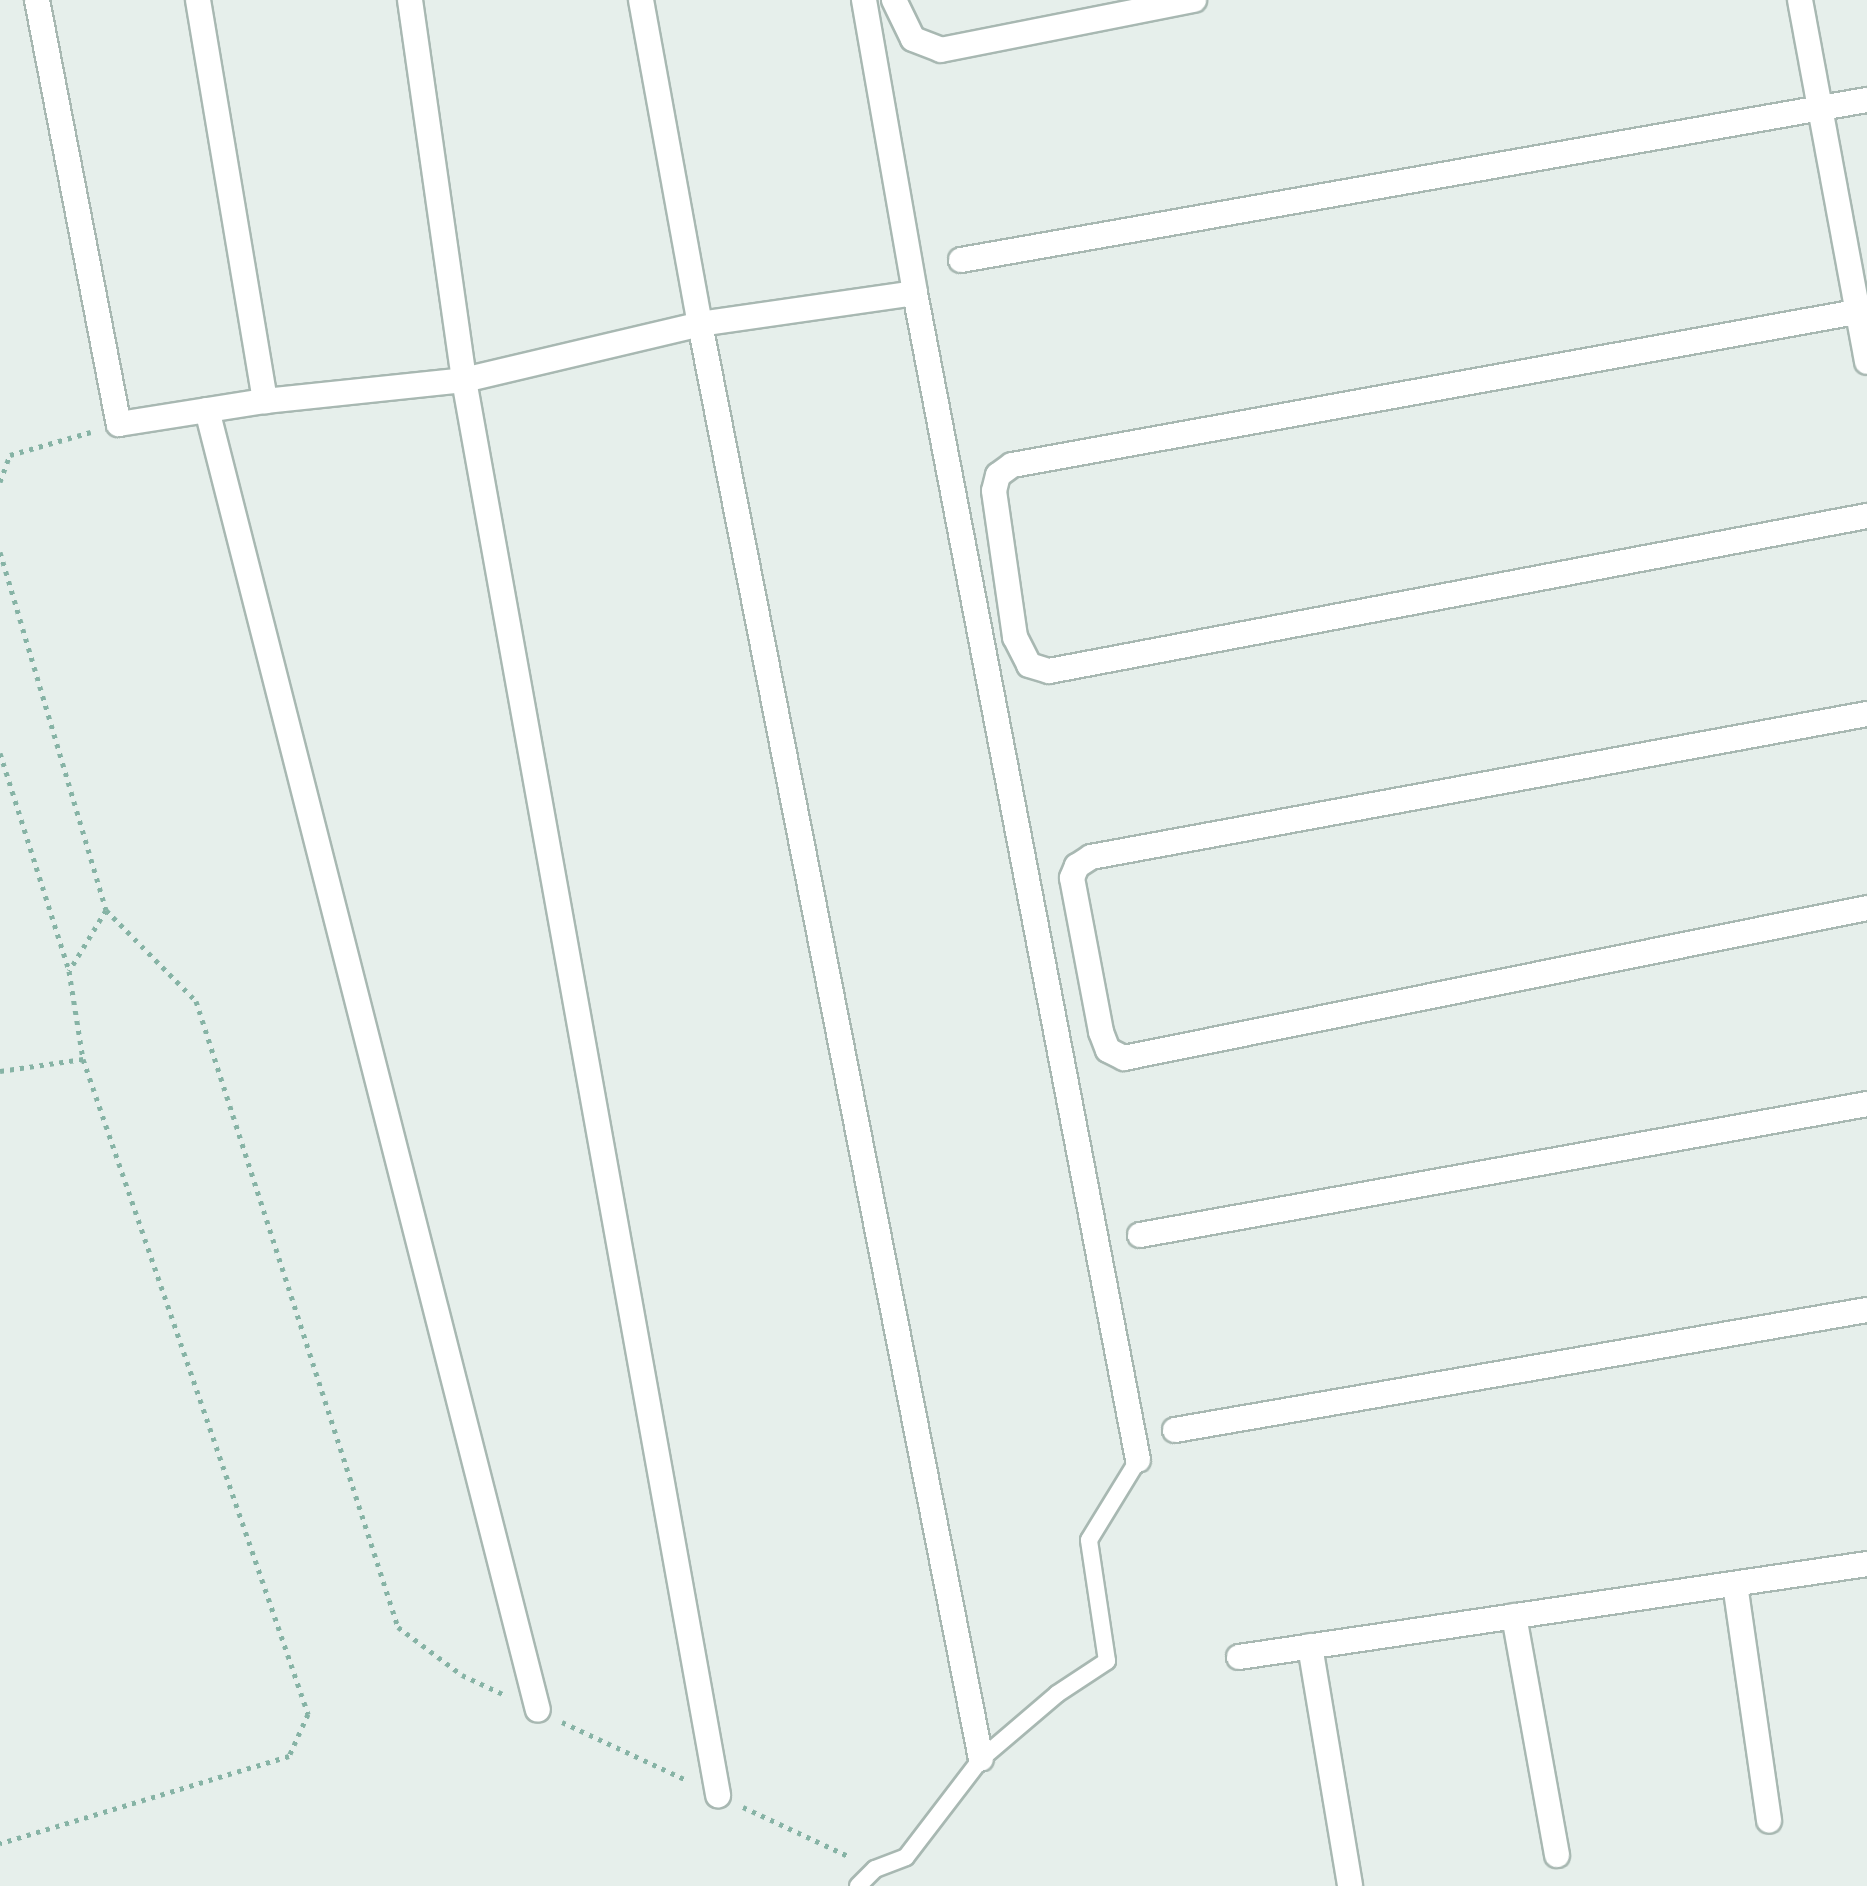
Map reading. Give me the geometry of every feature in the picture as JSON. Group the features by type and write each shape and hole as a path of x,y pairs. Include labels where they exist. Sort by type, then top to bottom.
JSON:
{"street":[{"path":"37,0 119,424 265,401 464,380 700,324 915,293"},
{"path":"198,0 265,401"},
{"path":"410,0 464,380 718,1795"},
{"path":"641,0 700,324 981,1759"},
{"path":"864,0 915,293 1138,1460"},
{"path":"894,0 913,39 941,50 1194,0"},
{"path":"1800,0 1862,311 1867,362"},
{"path":"961,260 1867,100"},
{"path":"1862,311 1012,465 998,475 994,491 1015,637 1029,665 1049,671 1867,516"},
{"path":"207,410 538,1710"},
{"path":"1867,714 1091,857 1077,866 1072,878 1101,1032 1108,1050 1124,1058 1867,908"},
{"path":"1140,1235 1867,1104"},
{"path":"1175,1430 1867,1310"},
{"path":"1239,1657 1867,1564"},
{"path":"1735,1584 1769,1821"},
{"path":"1514,1616 1557,1855"},
{"path":"1310,1646 1350,1886"}],"lane":[{"path":"858,1886 875,1869 906,1857 981,1759 1057,1694 1107,1661 1089,1540 1138,1460"}],"path":[{"path":"0,482 10,455 119,424"},
{"path":"0,552 106,910 196,1001 398,1627 462,1675 875,1869"},
{"path":"0,753 69,971 83,1059 308,1714 289,1756 0,1843"},
{"path":"69,971 106,910"},
{"path":"0,1071 83,1059"}]}
